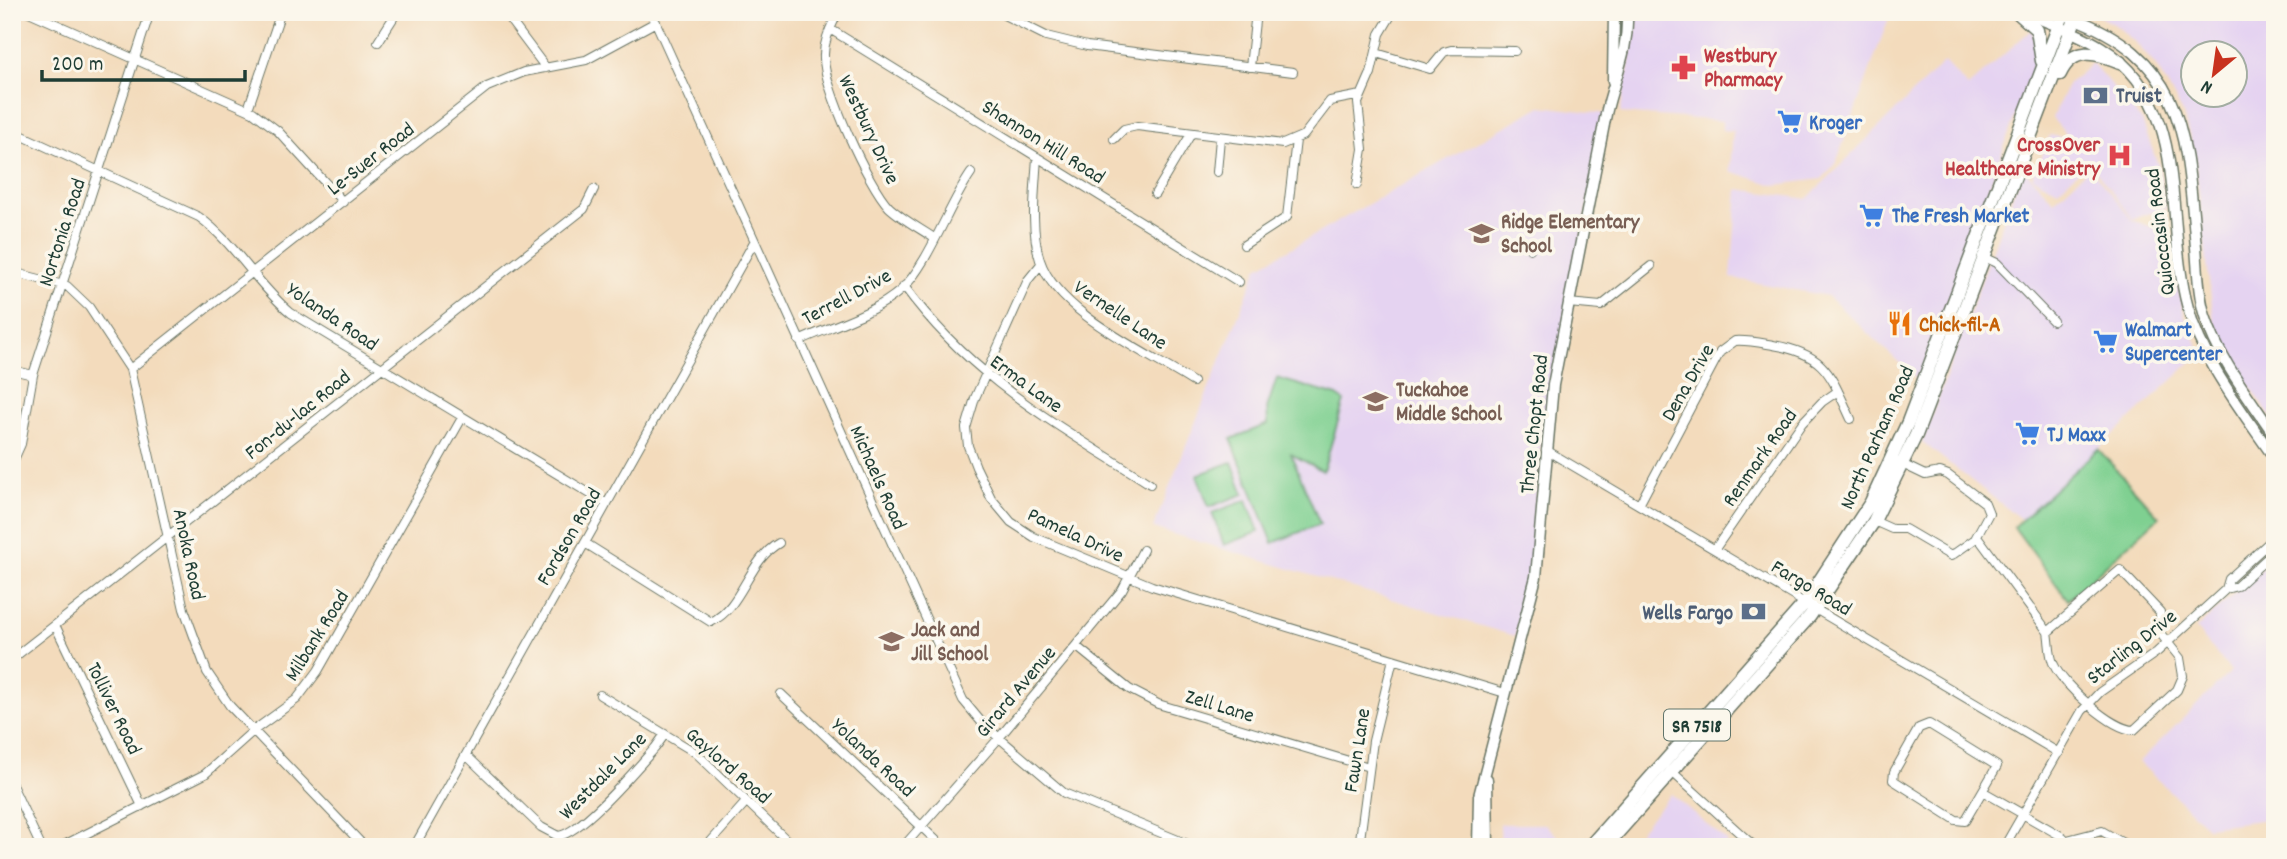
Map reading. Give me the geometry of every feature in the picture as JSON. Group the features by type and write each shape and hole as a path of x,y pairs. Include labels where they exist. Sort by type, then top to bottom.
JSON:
{"highway":[{"path":"2017,12 2034,25 2040,36 2042,71"},
{"name":"North Parham Road","path":"1605,847 1667,768 1810,606 1874,521 1978,255 2042,71 2067,18"},
{"name":"North Parham Road","path":"1978,255 2045,98 2067,18"},
{"path":"2045,98 2063,68 2074,57 2094,52 2120,62"},
{"name":"North Parham Road","path":"1810,606 1898,462"},
{"name":"North Parham Road","path":"1588,847 1667,768"}],"main road":[{"name":"Three Chopt Road","path":"1613,84 1614,12"},
{"name":"Three Chopt Road","path":"1478,847 1479,796 1536,577 1553,385 1613,84 1626,50 1627,12"},
{"path":"2023,12 2067,18"},
{"name":"Quioccasin Road","path":"2067,18 2120,62 2147,93 2164,131 2180,274 2192,320 2206,351 2275,460"},
{"name":"Quioccasin Road","path":"2067,18 2115,38 2142,60 2162,86 2175,110 2187,151 2199,290 2205,316 2222,355 2275,436"},
{"name":"Three Chopt Road","path":"1487,766 1488,847"}],"street":[{"path":"29,12 248,109 278,131 342,202"},
{"name":"Nortonia Road","path":"12,464 21,444 33,375 150,12"},
{"path":"248,109 281,12"},
{"path":"378,42 397,12"},
{"path":"504,12 546,68"},
{"name":"Michaels Road","path":"651,12 952,681 971,711 1051,783 1078,801 1195,847"},
{"name":"Westbury Drive","path":"838,12 830,29 824,54 826,78 873,184 897,213 934,237"},
{"path":"998,12 1046,36 1087,47 1293,72"},
{"path":"1250,67 1256,12"},
{"path":"1357,186 1363,149 1357,114 1380,34 1393,12"},
{"name":"Le-Suer Road","path":"130,369 487,87 515,75 586,60 656,22"},
{"name":"Shannon Hill Road","path":"830,29 1239,282"},
{"path":"1376,53 1430,69 1444,52 1451,50 1515,51"},
{"path":"1114,139 1130,127 1271,144 1296,140 1308,132 1330,101 1341,96 1361,95"},
{"name":"Yolanda Road","path":"12,131 199,217 217,232 291,313 607,504"},
{"path":"1155,194 1191,134"},
{"path":"1217,172 1220,138"},
{"path":"1244,244 1287,217 1296,140"},
{"path":"1037,157 1035,225 1041,264"},
{"name":"Terrell Drive","path":"799,341 874,306 904,286 971,173"},
{"name":"Fon-du-lac Road","path":"12,659 584,209 594,189"},
{"name":"Fordson Road","path":"414,847 754,243"},
{"path":"1978,255 1997,263 2053,321"},
{"name":"Pamela Drive","path":"1041,264 1028,280 968,415 966,437 991,498 1005,516 1022,531 1129,578 1505,693"},
{"name":"Vernelle Lane","path":"1041,264 1055,290 1072,307 1193,382"},
{"path":"1568,303 1601,306 1651,266"},
{"name":"Anoka Road","path":"12,272 63,284 89,307 130,369 184,609 196,649 217,688 253,731 365,847"},
{"name":"Erma Lane","path":"904,286 944,337 985,374 1024,405 1150,484"},
{"name":"Dena Drive","path":"1639,505 1720,352 1730,343 1744,341 1807,353 1818,361 1852,419"},
{"path":"12,370 33,375"},
{"name":"Renmark Road","path":"1715,549 1802,423 1822,402 1838,391"},
{"name":"Milbank Road","path":"60,847 205,774 253,731 297,699 318,671 462,418"},
{"name":"Fargo Road","path":"1546,450 2059,753"},
{"path":"1874,521 1892,529 1901,527 1951,556 1977,536 1989,513 1985,503 1943,472 1925,475 1898,462"},
{"path":"1977,536 2048,632 2053,664 2088,704 2125,729 2140,727 2182,682 2182,664 2159,629 2160,612 2123,570 2048,632"},
{"name":"Starling Drive","path":"2226,589 2229,579 2275,537"},
{"path":"585,543 711,622 722,616 763,553 779,542"},
{"name":"Girard Avenue","path":"903,847 1076,646 1129,578 1143,550"},
{"name":"Starling Drive","path":"2004,847 2088,704 2167,643 2226,589 2237,586 2275,551"},
{"name":"Tolliver Road","path":"55,625 142,806"},
{"name":"Zell Lane","path":"1076,646 1129,689 1158,704 1369,767"},
{"name":"Fawn Lane","path":"1359,847 1369,767 1393,659"},
{"name":"Yolanda Road","path":"781,694 943,847"},
{"name":"Gaylord Road","path":"600,695 695,753 794,847"},
{"path":"1929,724 1996,764 1997,769 1984,792 1968,818 1962,822 1895,783 1892,777 1919,728 1929,724"},
{"name":"Westdale Lane","path":"466,755 541,827 558,836 568,834 579,826 656,748 664,734"},
{"path":"1667,768 1755,847"},
{"path":"12,785 41,847"},
{"path":"1984,792 2068,844 2102,831 2130,847"},
{"path":"706,847 746,802"}],"shaded area":[{"path":"1636,12 1891,12 1836,163 1822,179 1774,185 1730,171 1733,131 1722,130 1722,121 1620,113 1637,22"},
{"path":"2091,12 2275,12 2275,423 2227,351 2214,323 2194,151 2180,108 2248,108 2248,38 2178,38 2178,104 2156,66 2118,27"},
{"path":"2032,29 2037,50 2035,61 1919,381 1828,296 1731,278 1738,189 1807,199 1944,62 1968,87"},
{"path":"2092,63 2142,121 2158,165 2166,208 2132,219 2089,161 2058,190 2032,177 2050,135 2071,140 2052,118 2068,84"},
{"name":"Tuckahoe Middle School","path":"1541,106 1606,114 1541,437 1531,574 1515,636 1153,528 1258,267"},
{"path":"2090,167 2132,220 2171,234 2173,266 2184,314 2201,353 2022,520 1922,442 2023,168 2054,201"},
{"path":"2275,556 2275,818 2207,827 2139,762 2231,671 2196,629"},
{"path":"1671,794 1728,842 1724,847 1626,847"},
{"path":"1500,824 1545,824 1567,846 1501,847"}],"green space":[{"path":"1277,378 1337,396 1344,401 1323,471 1291,454 1320,524 1273,543 1231,439 1268,424 1267,408"},
{"path":"2098,449 2159,517 2068,600 2014,527"},
{"path":"1232,462 1244,494 1209,507 1197,475"},
{"path":"1247,500 1259,532 1224,545 1212,513"}],"place":[{"name":"Westbury Pharmacy","path":"1684,67"},
{"name":"Truist","path":"2096,95"},
{"name":"Kroger","path":"1789,122"},
{"name":"CrossOver Healthcare Ministry","path":"2120,156"},
{"name":"The Fresh Market","path":"1872,215"},
{"name":"Ridge Elementary School","path":"1481,233"},
{"name":"Chick-fil-A","path":"1899,324"},
{"name":"Walmart Supercenter","path":"2105,341"},
{"name":"Tuckahoe Middle School","path":"1376,401"},
{"name":"TJ Maxx","path":"2027,434"},
{"name":"Wells Fargo","path":"1753,612"},
{"name":"Jack and Jill School","path":"891,641"}]}
